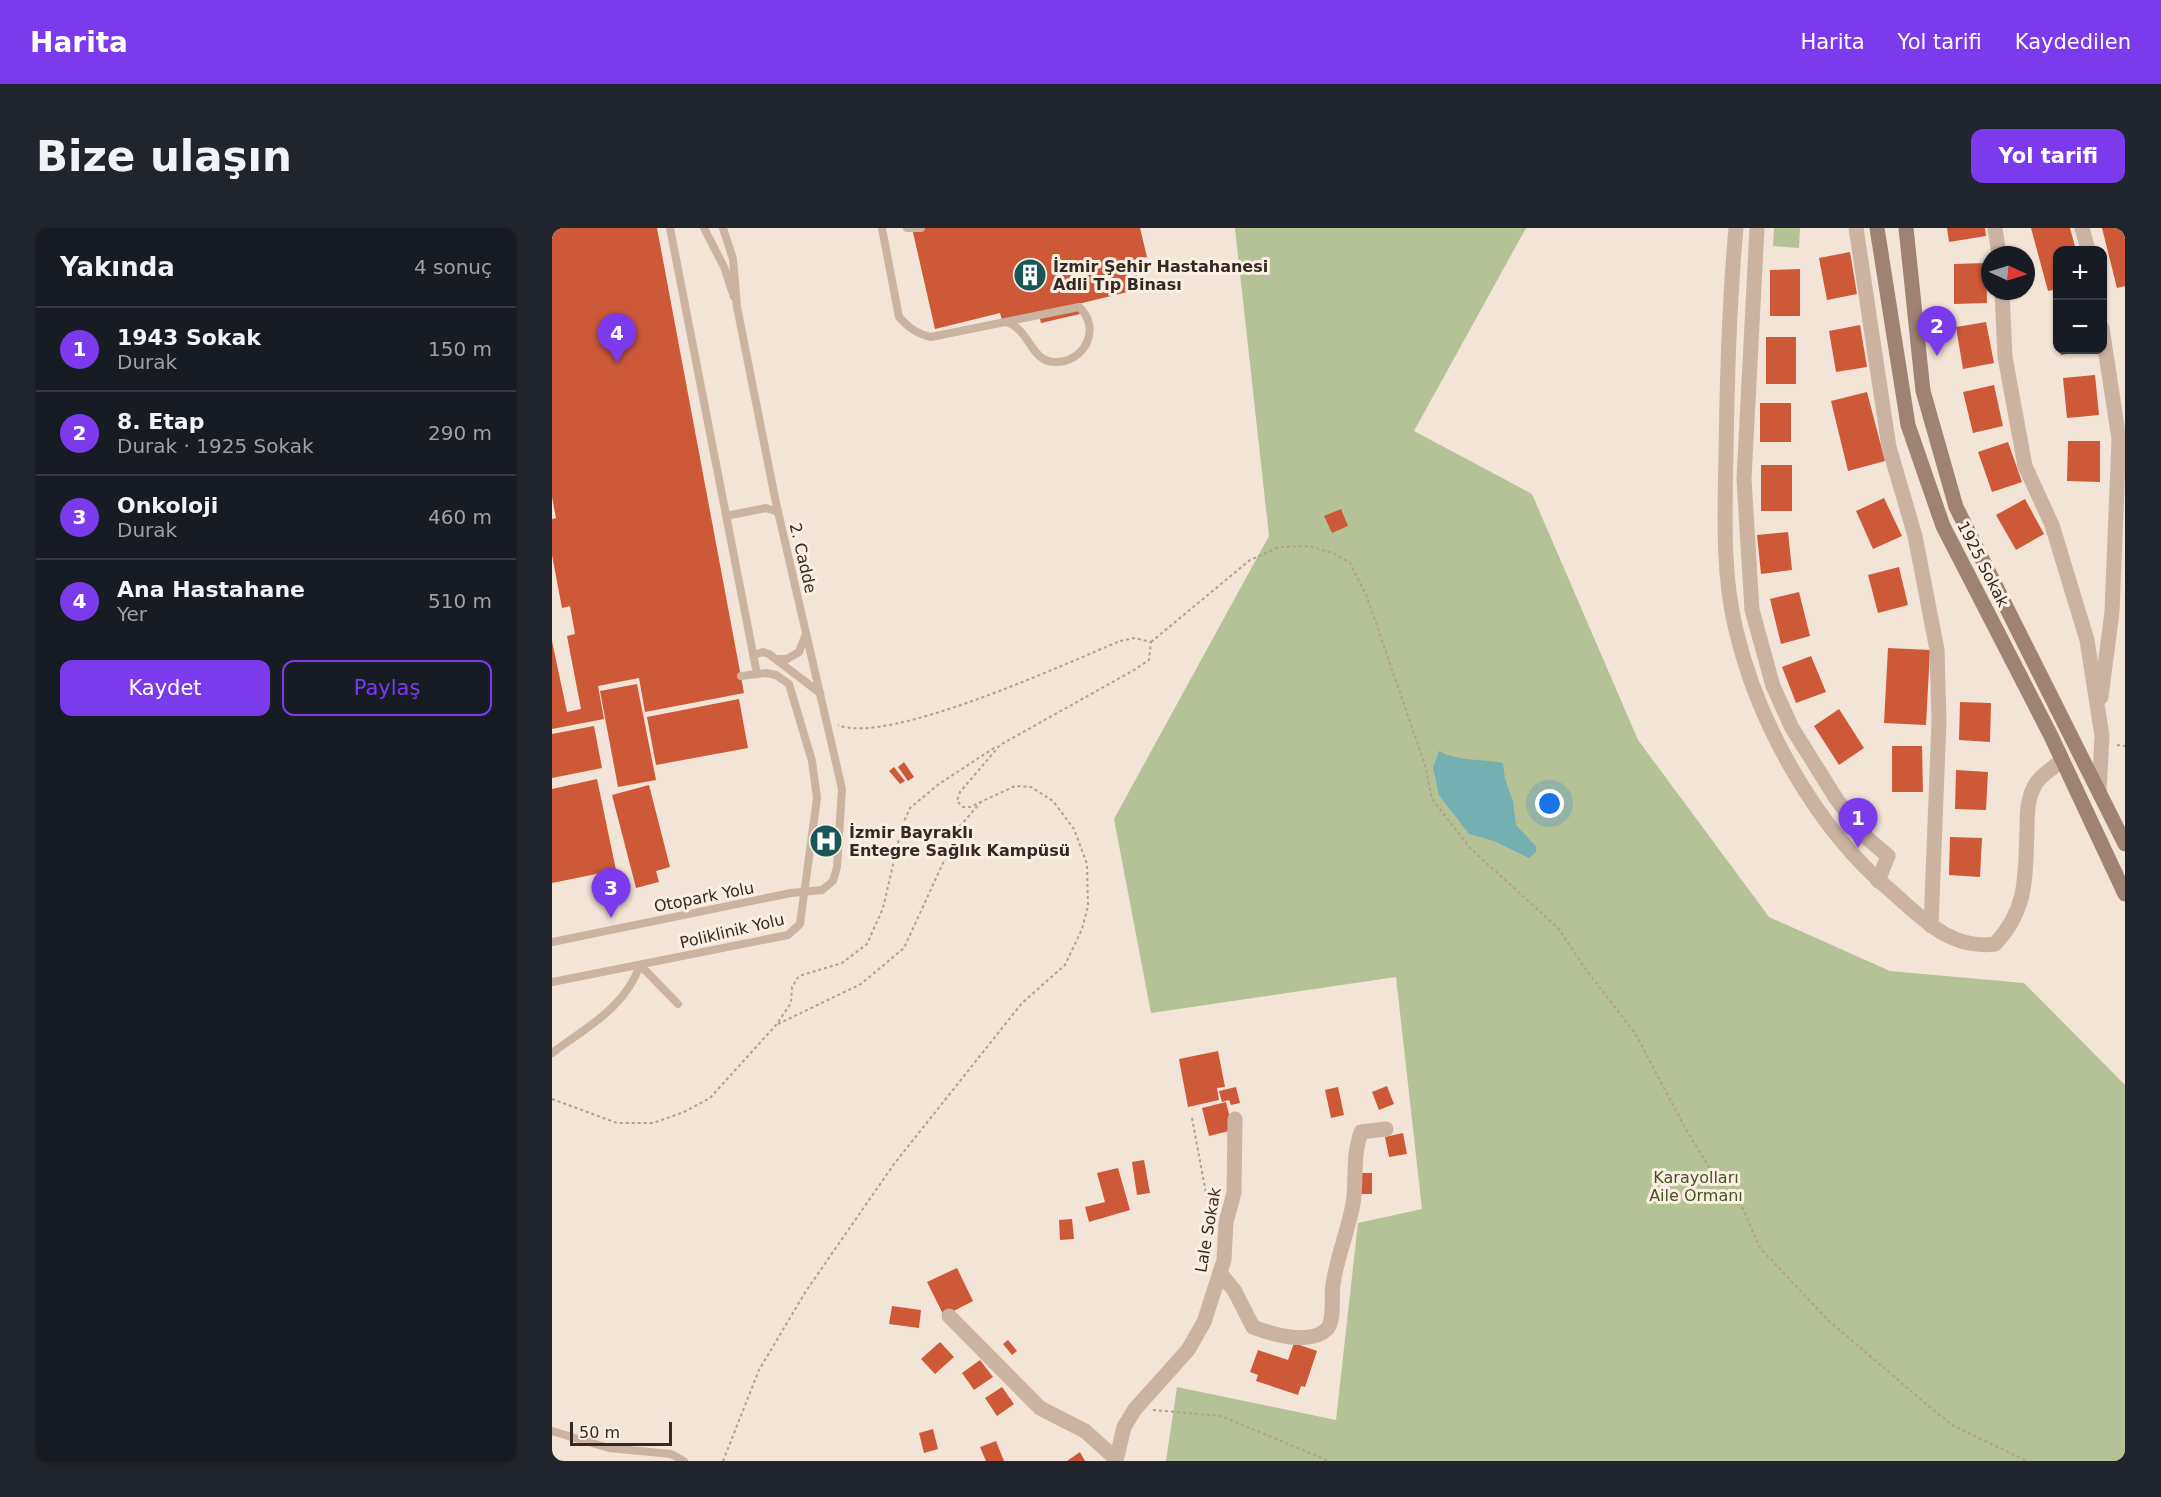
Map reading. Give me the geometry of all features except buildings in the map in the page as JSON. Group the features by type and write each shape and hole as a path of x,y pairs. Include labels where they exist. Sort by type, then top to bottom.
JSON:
{"main road":[{"name":"1925 Sokak","path":"1877,228 1908,425 1943,526 2062,760 2125,894"},
{"name":"1925 Sokak","path":"1906,228 1923,391 1956,507 2125,844"}],"street":[{"path":"1736,228 1731,279 1725,521 1730,598 1735,630 1745,663 1794,776 1819,812 1878,881 1931,926 1962,944 1995,944 2015,920 2023,898 2027,808 2031,793 2036,782 2062,760"},
{"path":"1757,228 1744,479 1752,610 1773,686 1788,721 1837,800 1867,838 1888,856 1878,881"},
{"path":"1856,228 1889,447 1915,536 1937,650 1939,721 1931,926"},
{"path":"1995,228 1998,246"},
{"path":"2082,228 2087,246"},
{"path":"1860,255 1881,253"},
{"path":"2002,300 2005,357 2025,466 2065,560 2087,640 2102,736 2099,791"},
{"path":"2099,708 2112,612 2119,439 2107,354"},
{"name":"Lale Sokak","path":"1116,1460 1124,1427 1135,1409 1188,1350 1204,1322 1224,1260 1226,1222 1234,1193 1235,1119"},
{"path":"1220,1273 1233,1290 1253,1327 1272,1335 1309,1337 1325,1331 1330,1324 1333,1284 1353,1203 1355,1150 1361,1132 1386,1129"},
{"path":"949,1316 1040,1407 1085,1431 1116,1460"}],"lane":[{"path":"670,228 757,674"},
{"path":"704,228 724,267 737,307"},
{"name":"2. Cadde","path":"723,228 733,259 737,307 778,512 842,789 843,806 837,867 832,881 822,890"},
{"path":"882,228 899,316 908,327 921,335 931,337 1079,307 1084,313 1089,340 1078,355 1054,362 1044,359 1033,350 1022,330 1006,322"},
{"path":"907,228 921,228"},
{"path":"726,516 766,508 778,512"},
{"path":"777,659 787,659 799,652 806,633"},
{"path":"753,655 764,652 777,659 820,693"},
{"name":"Poliklinik Yolu","path":"552,982 788,935 801,924 817,782 789,684 776,675 741,676"},
{"name":"Otopark Yolu","path":"552,942 791,893 822,890"},
{"path":"552,1053 610,1012 633,986 640,965 678,1004"},
{"path":"552,1431 609,1448 671,1454 684,1461"}],"path":[{"path":"552,1099 617,1123 653,1123 684,1112 710,1098 776,1025 791,1003 792,987 799,976 842,963 867,944 886,899 902,826 910,808 939,784 1000,745 1149,660 1151,642 1212,588 1250,560 1279,547 1309,546 1350,563 1367,597 1425,765 1432,799 1471,849 1558,928 1587,971 1635,1033 1684,1126 1715,1177 1743,1209 1760,1248 1829,1321 1932,1409 1954,1426 2027,1461"},
{"path":"826,720 851,728 902,723 983,698 1120,641 1136,638 1151,642"},
{"path":"723,1461 759,1370 778,1336 894,1164 1022,1003 1065,964 1075,950 1088,906 1087,864 1066,816 1053,801 1031,786 1016,786 963,807 957,801 960,792 1000,745"},
{"path":"776,1025 861,984 904,948 960,826 982,801"},
{"path":"1192,1118 1208,1204 1214,1214 1226,1222"},
{"path":"1135,1409 1221,1416 1329,1461"}],"green space":[{"name":"Karayolları Aile Ormanı","path":"1235,228 1526,228 1414,431 1532,494 1638,740 1769,917 1890,971 2024,983 2125,1085 2125,1461 1166,1461 1177,1387 1336,1420 1358,1223 1422,1209 1396,977 1151,1013 1114,819 1269,536"},
{"path":"1774,228 1800,228 1799,248 1773,246"}],"water":[{"path":"1439,751 1461,758 1503,763 1505,779 1513,801 1516,825 1536,846 1536,852 1529,858 1494,841 1469,834 1439,795 1433,768"}],"place":[{"name":"İzmir Şehir Hastahanesi Adli Tıp Binası","path":"1030,275"},
{"name":"8. Etap","path":"1937,356"},
{"name":"Ana Hastahane","path":"617,363"},
{"name":"İzmir Bayraklı Entegre Sağlık Kampüsü","path":"826,841"},
{"name":"1943 Sokak","path":"1858,848"},
{"name":"Onkoloji","path":"611,918"}]}
